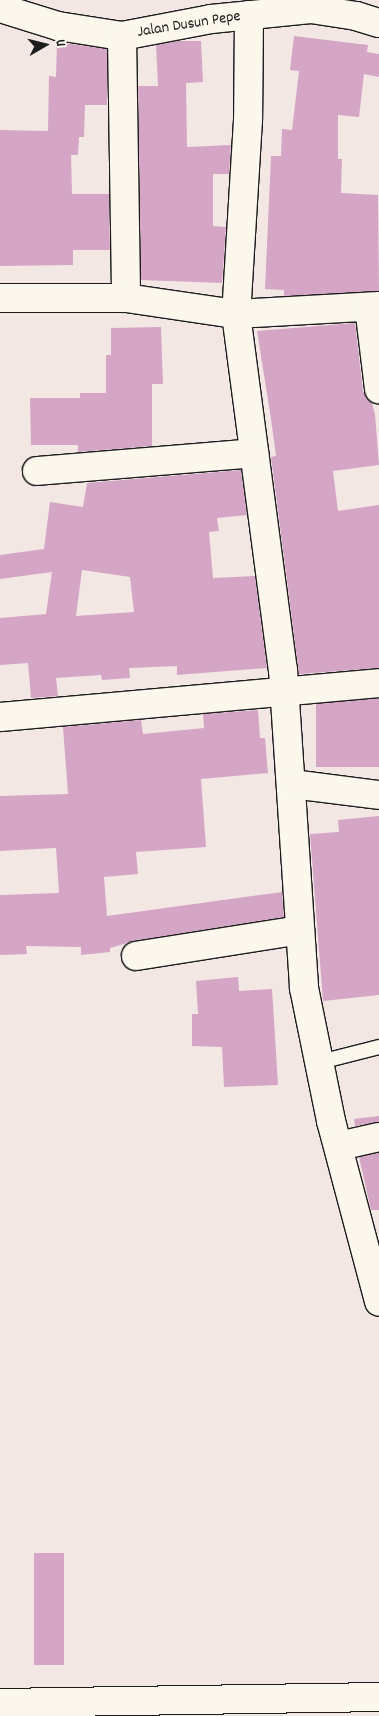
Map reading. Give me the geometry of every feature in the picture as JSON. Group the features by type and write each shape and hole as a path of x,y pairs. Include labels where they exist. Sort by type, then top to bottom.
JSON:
{"street":[{"name":"Jalan Dusun Pepe","path":"1,5 58,26 122,36 210,10 249,15 311,10 356,16 379,23"},
{"path":"249,15 248,120 236,314 285,690 304,988 339,1146 374,1264 379,1302"},
{"path":"122,36 126,298"},
{"path":"0,298 126,298 236,314 374,307 379,389"},
{"path":"37,471 254,453"},
{"path":"0,717 379,682"},
{"path":"292,784 379,795"},
{"path":"136,956 300,930"},
{"path":"339,1146 379,1137"},
{"path":"0,1704 379,1697"}],"lane":[{"path":"320,1062 379,1047"}],"building":[{"path":"294,36 368,45 367,52 379,54 379,77 364,74 359,117 338,115 338,159 342,159 341,193 378,195 379,291 284,296 284,290 265,289 271,156 281,156 282,129 292,130 299,71 290,70"},
{"path":"177,41 201,41 203,82 186,83 187,147 231,145 229,174 213,174 213,226 226,227 222,283 141,280 138,86 158,86 156,45"},
{"path":"57,42 107,49 107,105 85,105 84,137 79,137 78,155 71,155 72,194 109,194 110,250 73,250 73,265 0,266 0,130 48,131 49,76 56,77"},
{"path":"355,323 363,391 372,403 375,415 379,465 333,471 338,511 379,505 379,668 299,674 271,457 276,456 257,331"},
{"path":"161,327 163,384 152,384 152,446 78,452 78,445 31,445 30,398 80,398 80,393 106,393 106,355 111,355 111,328"},
{"path":"241,470 247,515 217,518 219,531 209,532 213,578 255,576 267,668 177,675 177,666 129,668 130,678 102,680 101,675 56,678 58,696 31,698 28,663 0,665 0,618 46,614 52,572 0,579 0,555 44,549 50,502 83,507 87,483","holes":["82,570 130,577 134,612 76,616"]},
{"path":"316,699 379,699 379,767 316,767"},
{"path":"258,710 260,738 265,738 268,773 201,779 206,847 136,852 138,874 104,877 107,916 282,892 284,917 134,941 110,948 110,952 81,955 81,947 26,946 27,954 0,955 0,895 59,893 56,848 0,851 0,796 68,794 63,727 141,720 143,734 204,728 203,714"},
{"path":"379,816 379,995 323,1001 310,834 339,832 338,820"},
{"path":"238,977 239,991 272,989 278,1085 224,1087 222,1047 192,1046 192,1014 198,1014 196,981"},
{"path":"379,1116 379,1122 355,1126 354,1119"},
{"path":"379,1153 379,1210 371,1210 359,1157"},
{"path":"34,1553 64,1553 64,1665 34,1665"}]}
